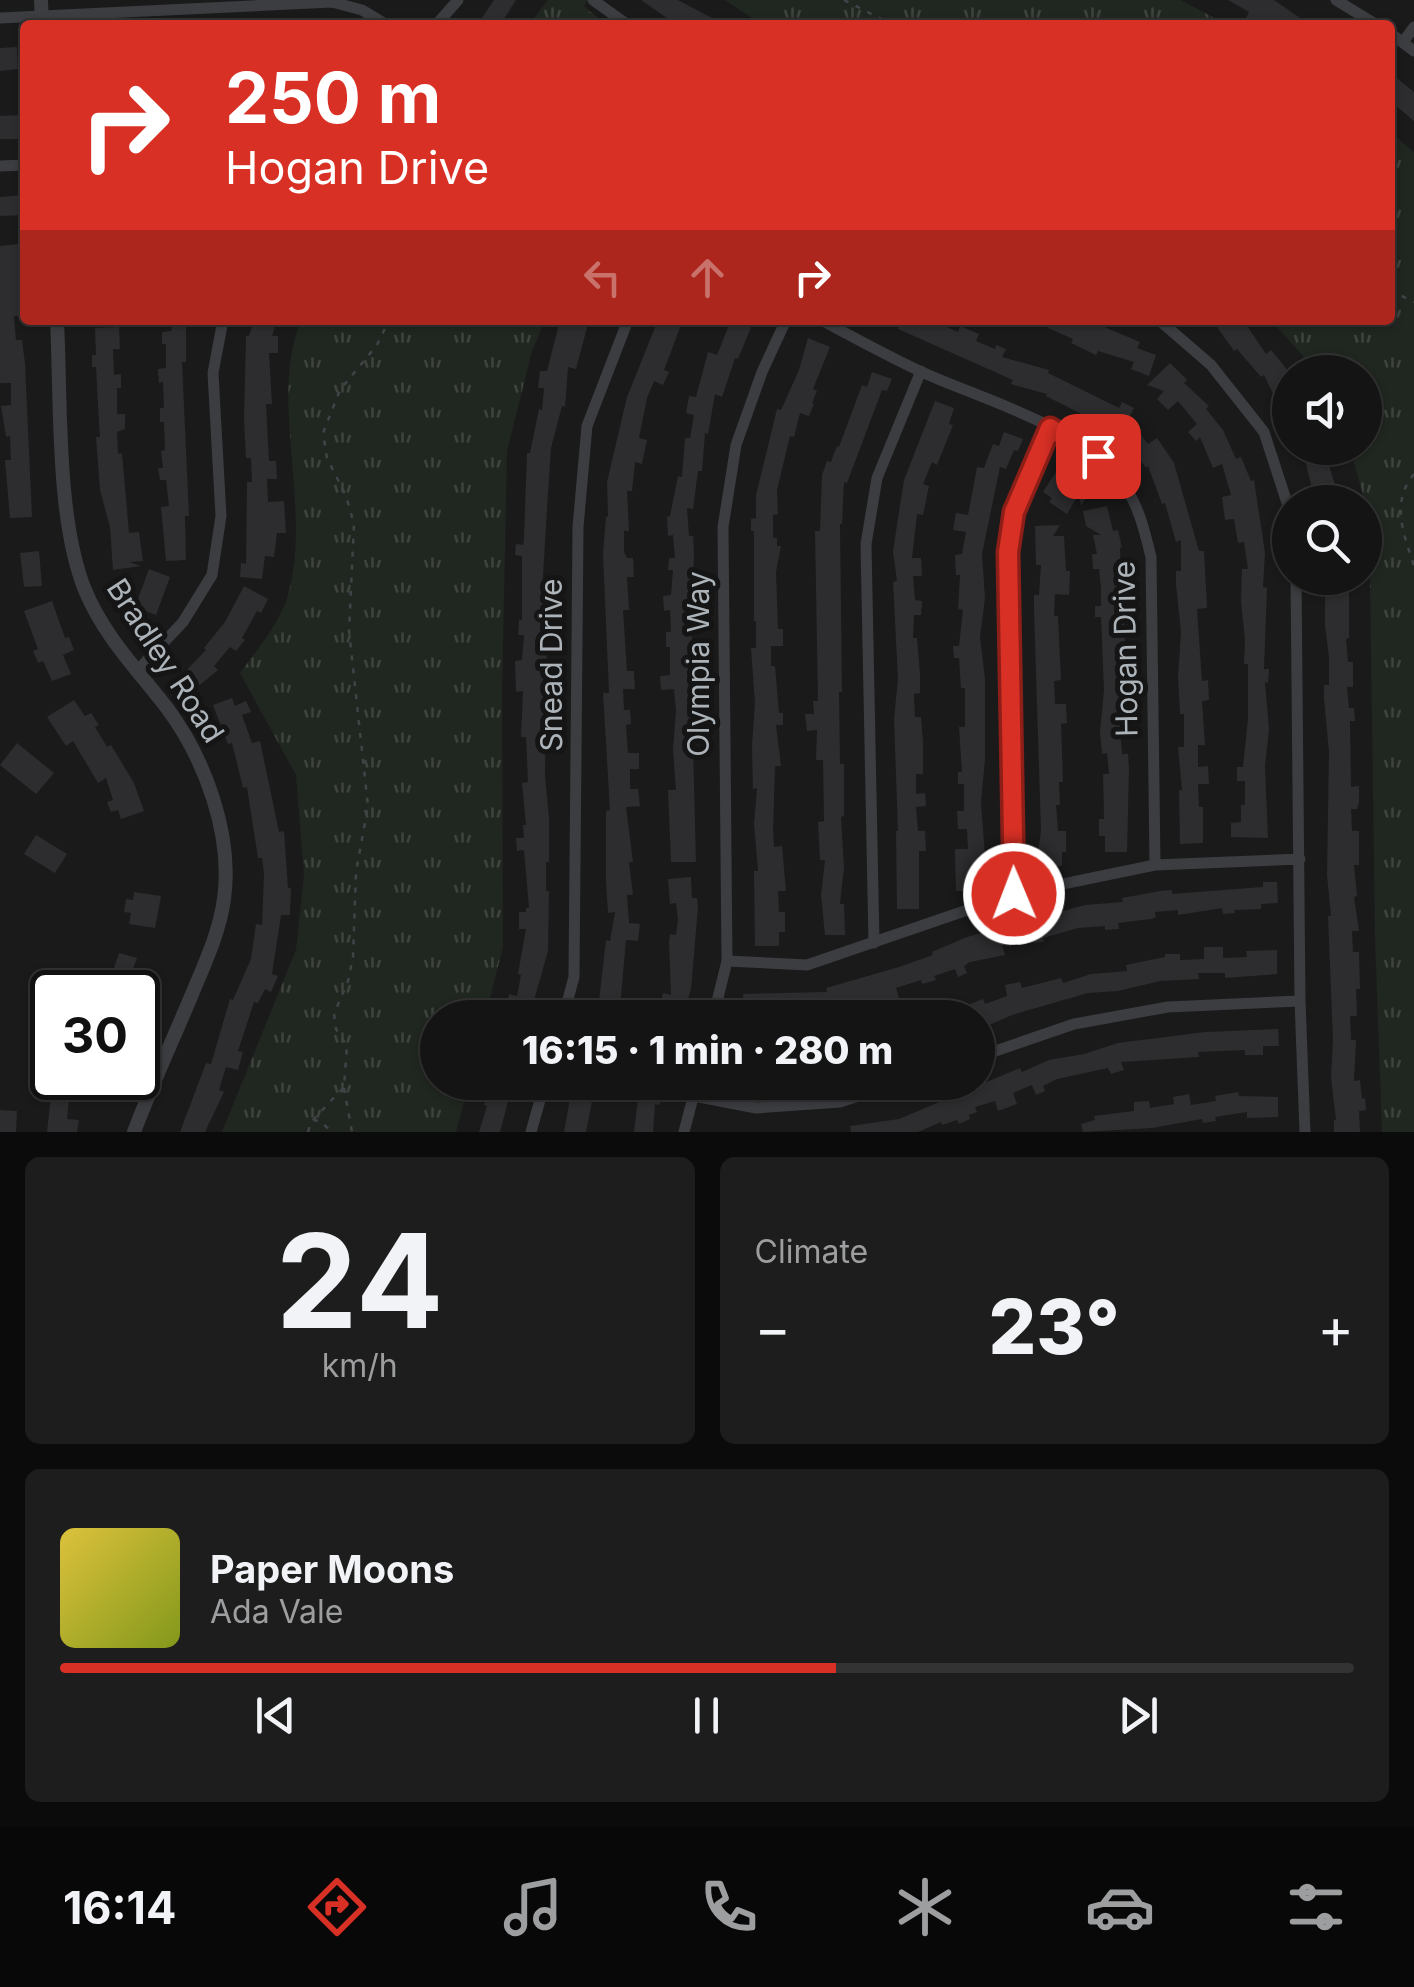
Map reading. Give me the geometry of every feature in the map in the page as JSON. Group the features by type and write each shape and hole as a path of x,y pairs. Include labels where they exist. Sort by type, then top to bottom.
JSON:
{"street":[{"path":"440,20 458,0"},
{"path":"593,0 621,20"},
{"path":"1336,0 1369,20"},
{"path":"57,20 332,2 362,10 379,20"},
{"path":"0,18 28,20"},
{"path":"1409,46 1414,27"},
{"name":"Bradley Road","path":"56,325 66,503 73,547 104,627 195,751 224,851 224,898 213,944 134,1132"},
{"path":"136,672 184,622 212,575 221,516 213,373 222,325"},
{"name":"Snead Drive","path":"568,1000 574,977 579,510 587,426 626,325"},
{"name":"Olympia Way","path":"717,1000 727,961 723,527 736,445 784,325"},
{"name":"Hogan Drive","path":"831,325 921,371 1050,428 1098,456 1120,478 1141,513 1151,557 1155,865"},
{"path":"1165,325 1211,365 1264,432 1281,485"},
{"path":"874,942 866,544 877,478 921,371"},
{"path":"1014,894 1008,552 1014,512 1050,428"},
{"path":"1296,595 1300,1002 1306,1132"},
{"path":"727,961 807,965 1014,894 1155,865 1300,859"},
{"path":"995,1051 1074,1024 1168,1007 1300,1002"},
{"path":"531,1132 540,1100"},
{"path":"684,1132 693,1100"},
{"path":"715,1100 756,1108 846,1100"}],"path":[{"path":"844,0 883,20"},
{"path":"352,1132 344,1087 347,1046 336,1028 334,1014 353,958 356,872 368,792 354,702 349,631 354,524 346,496 326,458 323,433 340,390 376,345 386,325"},
{"path":"1414,474 1406,484 1399,512 1414,566"},
{"path":"308,1132 313,1120 344,1087"},
{"path":"313,1120 320,1120 332,1132"}],"green space":[{"path":"548,0 588,0 584,6 601,20 533,20"},
{"path":"725,0 1181,0 1218,20 755,20"},
{"path":"1395,136 1414,152 1414,1132 1382,1132 1370,595 1382,595 1382,485 1360,485 1355,465 1382,465 1382,355 1302,355 1275,325 1395,325"},
{"path":"300,325 543,325 532,351 507,451 502,692 503,947 489,1000 420,1000 420,1100 464,1100 456,1132 222,1132 296,950 304,875 296,775 240,673 280,616 294,562 289,385"}],"building":[{"path":"494,0 516,0 503,20 480,20"},
{"path":"641,0 678,0 716,20 670,20"},
{"path":"1228,0 1274,0 1303,20 1245,20 1249,12"},
{"path":"17,47 18,69 0,71 0,48"},
{"path":"1395,77 1414,92 1414,121 1395,105"},
{"path":"20,115 20,139 0,139 0,116"},
{"path":"20,195 20,215 0,216 0,197"},
{"path":"19,244 20,316 14,316 16,340 22,340 25,363 32,517 10,518 5,460 11,460 10,436 6,437 1,406 11,405 11,383 0,383 0,246"},
{"path":"173,325 186,325 186,362 182,362 189,516 185,516 186,560 166,561 161,507 169,506 166,480 160,480 158,468 163,468 161,451 165,450 164,422 160,422 163,382 159,383 158,369 166,368 162,332 171,331"},
{"path":"252,325 275,325 272,336 278,336 278,353 269,353 272,404 266,404 269,461 276,461 277,479 267,479 268,502 284,501 286,533 277,533 274,557 265,556 262,579 240,577 241,563 246,564 247,482 252,482 244,420"},
{"path":"559,325 588,325 576,369 568,367 565,407 562,406 551,448 548,493 543,576 547,624 548,951 534,1000 508,1000 509,994 517,996 521,975 518,974 526,929 519,929 519,912 529,908 524,850 517,851 516,838 524,838 522,783 528,782 526,737 521,737 523,691 516,692 515,661 522,660 524,635 518,635 522,620 522,556 515,555 516,544 523,545 524,538 527,453 539,409 542,410 544,388 538,388 540,371 547,371"},
{"path":"656,325 681,325 664,370 669,372 663,385 654,381 647,398 639,438 647,440 642,464 635,462 632,491 627,491 629,531 624,531 624,552 627,558 633,558 634,577 627,577 629,610 623,610 627,671 634,671 635,689 623,689 624,710 630,710 631,724 626,725 628,753 639,753 639,769 630,769 630,789 638,789 640,806 626,807 633,862 629,862 633,895 627,895 629,923 640,924 638,941 626,940 621,1000 599,1000 606,940 610,941 615,912 608,913 606,882 606,811 610,810 603,693 609,693 603,554 607,482 627,397"},
{"path":"729,325 752,325 722,397 715,394 693,509 687,508 694,551 691,666 696,862 671,862 668,790 676,790 676,711 674,689 661,690 660,676 670,675 666,632 671,632 670,610 664,611 663,596 671,595 673,570 668,570 669,558 675,558 667,517 678,476 682,477 685,438 690,438 694,415 686,413 689,396 696,397 708,352 717,355"},
{"path":"900,325 942,325 958,332 960,326 979,334 976,341 1006,349 1002,357 1049,370 1048,373 1119,408 1122,402 1134,408 1121,434 1047,394 1011,384 1013,380 898,329"},
{"path":"1100,325 1140,342 1137,348 1156,355 1149,376 1131,369 1134,362 1098,351 1096,355 1048,328"},
{"path":"1216,325 1246,325 1266,354 1271,350 1275,355 1272,355 1272,391 1264,375 1261,377 1237,349 1234,351"},
{"path":"119,327 120,349 113,349 114,375 121,374 117,414 125,414 125,429 117,432 118,454 122,453 129,533 139,532 143,561 129,562 141,566 113,570 110,527 100,490 96,367 92,367 92,355 96,355 95,328"},
{"path":"808,338 830,347 813,389 817,391 809,416 800,413 794,437 790,436 777,490 778,514 773,515 773,538 781,546 776,572 778,629 783,629 783,646 771,646 771,666 775,666 783,725 776,725 781,766 775,766 773,831 774,847 782,846 786,891 778,891 779,912 785,912 785,932 779,932 779,946 755,946 757,788 753,789 755,703 751,648 756,648 756,621 751,519 756,518 756,495 777,409 781,410 799,370"},
{"path":"1170,363 1187,380 1184,383 1209,406 1206,409 1223,430 1236,459 1241,457 1251,481 1254,480 1265,553 1263,587 1267,588 1264,669 1269,669 1268,683 1265,682 1269,730 1265,766 1268,838 1231,837 1231,823 1241,822 1241,805 1245,805 1245,781 1237,781 1237,767 1243,767 1248,719 1248,664 1244,664 1241,602 1242,569 1248,569 1244,542 1238,543 1234,519 1225,520 1222,497 1231,495 1222,464 1213,468 1200,437 1196,441 1188,432 1197,424 1178,401 1168,410 1157,399 1164,391 1147,385"},
{"path":"872,372 892,379 887,391 882,390 847,483 844,482 839,692 840,764 844,764 840,904 844,904 845,935 825,935 821,895 825,860 820,860 818,822 824,821 823,760 816,760 817,730 807,731 805,714 814,714 813,701 818,701 815,531 820,531 822,475 827,461 831,462 839,447 862,385 867,387"},
{"path":"935,401 954,408 949,424 953,425 937,465 932,462 923,484 929,486 923,515 917,514 912,558 921,558 922,576 913,576 915,600 922,601 921,615 914,615 913,638 917,638 920,674 920,693 914,694 915,717 921,717 923,741 923,774 916,774 916,794 925,793 926,806 916,807 918,831 925,831 926,851 919,851 919,909 897,909 894,719 898,679 893,582 897,581 893,551 904,480"},
{"path":"1138,431 1148,444 1157,438 1174,463 1199,551 1204,551 1207,608 1197,609 1202,681 1208,680 1209,700 1202,701 1205,745 1198,745 1198,767 1208,766 1209,784 1198,784 1199,807 1203,807 1203,843 1180,844 1182,790 1178,747 1184,747 1184,714 1180,714 1181,633 1176,571 1181,571 1181,540 1176,542 1165,503 1162,504 1148,466 1134,451 1129,454 1122,443"},
{"path":"1004,432 1023,439 1006,469 1000,467 982,554 985,598 980,637 985,679 985,759 981,802 987,884 972,884 972,891 956,891 955,849 968,849 967,829 958,829 957,811 964,811 964,784 958,784 958,772 962,772 959,727 965,727 965,688 961,688 959,658 954,658 953,646 959,646 963,610 958,609 960,575 956,575 955,555 962,554 966,532 953,530 956,513 968,515 977,467 984,468 993,444 999,446"},
{"path":"1061,464 1094,485 1081,506 1079,494 1067,514 1049,502 1052,498 1043,492"},
{"path":"1306,465 1329,465 1335,485 1311,485"},
{"path":"1107,506 1113,531 1118,530 1121,573 1125,573 1126,585 1122,585 1127,682 1123,729 1120,728 1122,754 1128,754 1129,768 1127,852 1105,852 1105,836 1099,836 1099,819 1104,819 1103,774 1109,774 1100,733 1104,690 1101,617 1095,617 1095,606 1101,606 1101,587 1092,554 1097,554 1093,535 1101,535 1086,526 1083,511"},
{"path":"1060,525 1053,536 1064,536 1066,571 1070,571 1069,595 1055,594 1054,616 1058,616 1061,680 1054,681 1055,704 1066,704 1067,723 1061,724 1063,782 1059,782 1060,805 1056,805 1058,831 1066,831 1066,852 1062,852 1062,866 1036,866 1041,831 1034,595 1039,595 1041,565 1036,565 1035,526"},
{"path":"39,551 42,586 24,587 20,553"},
{"path":"149,569 170,577 156,615 135,607"},
{"path":"244,586 268,599 261,613 257,611 236,651 230,647 214,666 218,670 190,693 177,680 206,650"},
{"path":"1325,595 1349,595 1346,639 1348,662 1353,662 1353,687 1347,687 1355,721 1350,721 1351,787 1359,786 1357,809 1351,809 1352,831 1359,831 1354,897 1359,931 1352,931 1353,952 1359,952 1360,989 1356,989 1357,1016 1350,1016 1351,1040 1356,1040 1354,1081 1360,1080 1362,1099 1365,1098 1366,1110 1359,1111 1360,1132 1334,1132 1327,875 1329,752 1324,698 1324,685 1329,685 1329,657"},
{"path":"52,601 65,638 69,637 74,650 63,655 71,674 52,681 43,661 38,663 33,651 38,649 24,611"},
{"path":"232,698 235,706 246,701 251,712 242,715 252,743 260,741 279,832 284,831 290,915 281,915 272,974 278,976 271,992 265,989 258,1003 254,1002 238,1051 243,1052 238,1070 226,1067 219,1090 224,1092 205,1132 180,1132 206,1063 211,1064 230,999 233,1000 251,959 256,924 262,925 264,874 247,787 243,788 232,743 228,744 213,705"},
{"path":"74,700 85,716 91,713 99,725 95,727 134,783 144,811 121,819 118,810 111,812 107,802 113,800 106,778 98,783 73,741 66,746 47,717"},
{"path":"17,743 54,773 36,794 0,765"},
{"path":"36,835 67,854 55,873 24,854"},
{"path":"691,877 692,898 697,898 688,1000 661,1000 663,993 671,995 669,943 670,934 676,935 678,919 676,903 670,904 668,879"},
{"path":"1263,882 1277,882 1278,903 1223,914 1222,908 1178,915 1178,910 1155,912 1156,917 1151,919 1118,923 1119,929 1078,928 1043,938 1044,942 1002,945 1005,955 970,962 964,966 967,973 958,977 955,969 934,976 936,980 896,988 899,998 892,1000 743,1000 743,994 827,992 826,988 933,955 932,952 967,937 1013,924 1047,920 1045,916 1085,905 1123,902 1122,898 1160,891 1172,890 1172,894 1263,887"},
{"path":"134,892 161,896 155,928 129,924 131,913 124,912 126,899 133,900"},
{"path":"1204,947 1223,947 1223,958 1247,957 1246,951 1277,950 1277,974 1225,978 1225,973 1198,973 1199,979 1088,993 995,1022 995,1000 1007,996 1005,985 1020,982 1022,988 1061,978 1063,983 1091,974 1127,971 1126,965 1165,954 1180,954 1180,960 1204,959"},
{"path":"119,953 137,958 132,970 113,970"},
{"path":"1278,1029 1279,1046 1263,1046 1263,1055 1245,1055 1245,1050 1198,1052 1199,1057 1121,1062 1124,1070 1111,1074 1108,1068 1057,1079 1036,1095 1032,1085 1013,1093 1017,1104 998,1111 995,1101 975,1107 977,1112 959,1124 957,1120 942,1125 941,1122 918,1132 851,1132 850,1126 899,1119 944,1100 995,1100 995,1079 1020,1068 1022,1072 1049,1060 1118,1043 1205,1032"},
{"path":"1238,1092 1239,1096 1278,1097 1278,1117 1247,1118 1247,1112 1203,1123 1202,1119 1152,1128 1083,1132 1081,1124 1095,1120 1094,1116 1134,1111 1134,1102 1149,1101 1150,1108 1174,1104 1173,1097 1189,1094 1191,1105"},
{"path":"51,1100 69,1100 67,1119 79,1120 77,1132 47,1132"},
{"path":"485,1100 508,1100 500,1132 479,1132 487,1106"},
{"path":"570,1100 592,1100 586,1132 564,1132"},
{"path":"638,1100 661,1100 660,1105 655,1104 653,1132 634,1132"},
{"path":"0,1110 17,1111 16,1132 0,1132"}],"route":[{"path":"1014,894 1008,552 1014,512 1050,428 1098,456"}]}
